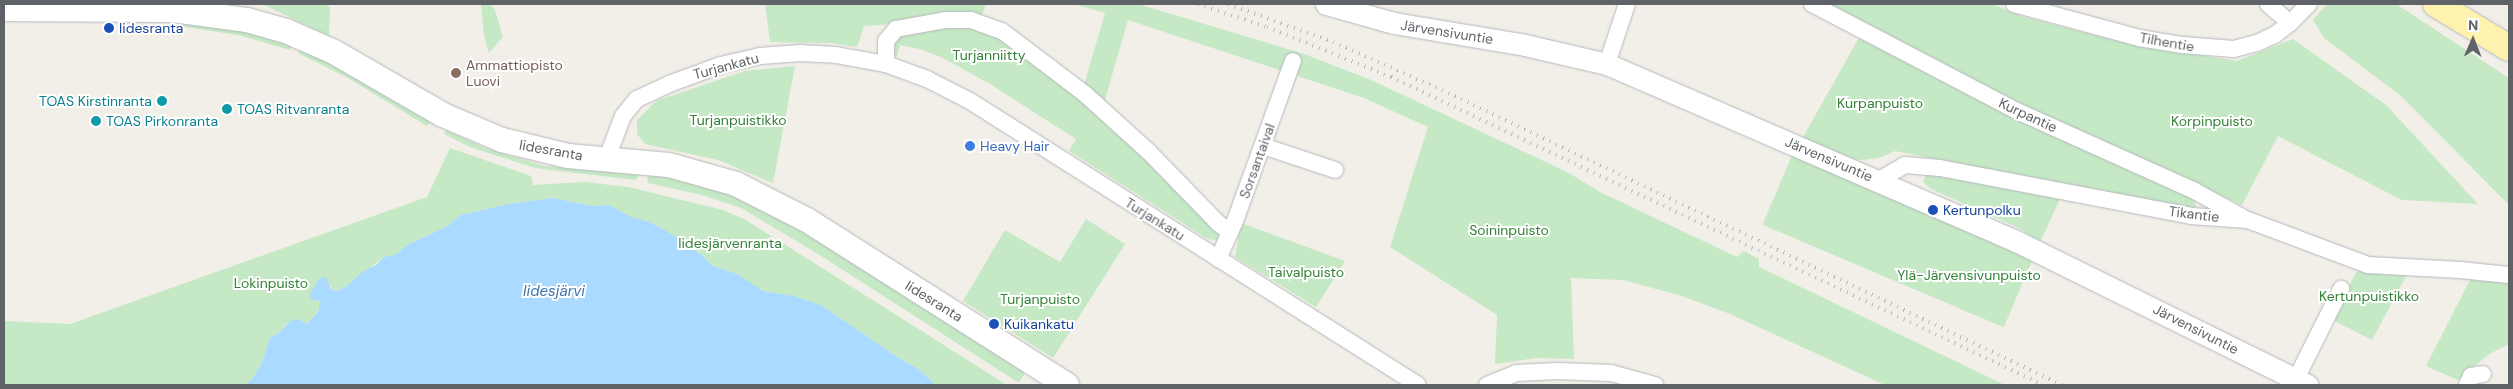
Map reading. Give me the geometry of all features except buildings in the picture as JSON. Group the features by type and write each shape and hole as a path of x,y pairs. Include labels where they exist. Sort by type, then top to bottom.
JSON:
{"main road":[{"path":"2436,4 2509,48"},
{"name":"Iidesranta","path":"4,9 173,10 247,20 286,31 334,52 443,115 483,133 518,145 555,153 678,167 727,181 758,194 807,220 1067,385"}],"street":[{"name":"Järvensivuntie","path":"1326,4 1394,23 1525,45 1607,64 1768,133 1802,150 1828,158 2016,241 2302,382"},
{"path":"1607,64 1627,4"},
{"name":"Kurpantie","path":"1812,4 2017,111 2193,190 2248,220"},
{"name":"Tilhentie","path":"2014,4 2139,38 2234,50 2257,44 2290,23 2309,4"},
{"path":"2268,4 2290,23"},
{"path":"886,64 886,41 896,29 946,20 971,20 1002,31 1084,94 1149,152 1218,224 1230,232"},
{"name":"Turjankatu","path":"607,158 623,116 637,99 668,84 721,65 760,56 800,53 836,55 886,64 927,79 970,101 1418,385"},
{"name":"Sorsantaival","path":"1218,259 1263,146 1293,61"},
{"path":"1263,146 1335,170"},
{"name":"Tikantie","path":"1878,180 1897,168 1915,165 2191,216 2248,220 2361,264 2509,275"},
{"path":"2302,382 2341,289"},
{"path":"1487,385 1516,373 1557,371 1611,373 1655,385"},
{"path":"2467,385 2472,376 2482,374"}],"green space":[{"path":"262,4 326,4 330,8 329,36"},
{"path":"481,4 490,4 495,10 503,37 489,53 484,35"},
{"path":"765,4 986,4 981,18 864,26 857,47 831,43 770,42"},
{"name":"Soininpuisto","path":"1074,4 1138,4 1304,54 1371,80 1569,173 1600,192 1737,257 1743,251 1759,259 1759,267 2005,385 1885,385 1730,314 1682,296 1623,280 1571,278 1574,359 1536,358 1495,364 1497,315 1390,247 1428,127 1364,98 1128,20 1104,103 1084,85 1105,13"},
{"name":"Korpinpuisto","path":"1830,4 1992,4 2024,17 2129,44 2237,61 2293,39 2386,105 2478,204 2402,200 2278,136 2242,205 2017,102"},
{"path":"2327,4 2396,4 2509,78 2509,205 2401,96 2324,38 2313,20"},
{"path":"181,20 215,24 292,45 290,50 238,35 180,26"},
{"name":"Turjanniitty","path":"946,24 987,27 1083,96 1216,227 1219,234 1217,240 1208,239 1069,151 1076,139 990,84 943,58 920,49 900,45 897,56 892,55 895,39 900,34"},
{"name":"Kurpanpuisto","path":"1860,36 2188,196 2195,202 2196,207 2192,209 1895,151 1879,158 1847,159 1802,139"},
{"path":"300,48 331,62 431,121 427,126 348,78 298,53"},
{"name":"Turjanpuistikko","path":"795,66 773,183 718,160 645,144 637,134 637,120 656,101 745,71"},
{"path":"446,130 485,148 545,166 637,174 638,177 635,180 535,168 470,147 444,134"},
{"path":"450,148 531,176 533,185 585,182 628,187 723,210 744,219 1007,385 936,385 917,368 899,358 821,305 794,296 763,291 728,271 713,266 702,255 665,230 649,222 631,218 609,205 593,206 553,198 509,204 460,215 448,226 407,245 395,255 384,257 347,286 336,291 331,289 331,284 313,301 321,301 321,307 310,322 305,324 300,320 286,324 280,332 270,338 261,365 252,379 245,385 4,385 4,321 70,324 427,197"},
{"name":"Ylä-Järvensivunpuisto","path":"1793,153 2034,255 2004,327 1763,225"},
{"path":"1927,173 2060,199 2040,242 2019,228 1931,189 1923,182"},
{"path":"650,175 672,178 734,195 803,231 1024,372 1024,375 1019,382 1016,381 818,254 741,208 702,195 648,183 647,178"},
{"name":"Turjanpuisto","path":"1086,219 1125,244 1053,358 963,301 1005,230 1060,262"},
{"name":"Taivalpuisto","path":"1241,223 1345,261 1316,307 1235,257"},
{"name":"Kertunpuistikko","path":"2357,271 2407,274 2372,340 2331,319"},
{"path":"2471,278 2509,281 2509,344 2489,354 2458,380 2426,366"}],"water":[{"name":"Iidesjärvi","path":"553,198 593,206 609,205 631,217 649,222 665,230 702,255 713,266 737,274 763,291 794,296 821,305 899,358 917,368 936,385 245,385 252,379 261,365 270,338 280,332 290,321 298,319 307,324 318,312 321,301 311,300 310,294 319,279 326,277 331,289 336,291 347,286 362,272 376,265 384,257 395,255 407,245 448,226 460,215 509,204"}],"railway":[{"path":"1198,4 1267,27 1391,77 2043,385"},
{"path":"1228,4 1333,42 1442,90 2062,385"}],"place":[{"name":"Iidesranta","path":"109,28"},
{"name":"Ammattiopisto Luovi","path":"456,73"},
{"name":"TOAS Kirstinranta","path":"162,101"},
{"name":"TOAS Ritvanranta","path":"227,109"},
{"name":"TOAS Pirkonranta","path":"96,121"},
{"name":"Heavy Hair","path":"970,146"},
{"name":"Kertunpolku","path":"1933,210"},
{"name":"Kuikankatu","path":"994,324"}],"park label":[{"name":"Iidesjärvenranta","path":"730,243"},
{"name":"Lokinpuisto","path":"271,283"}]}
